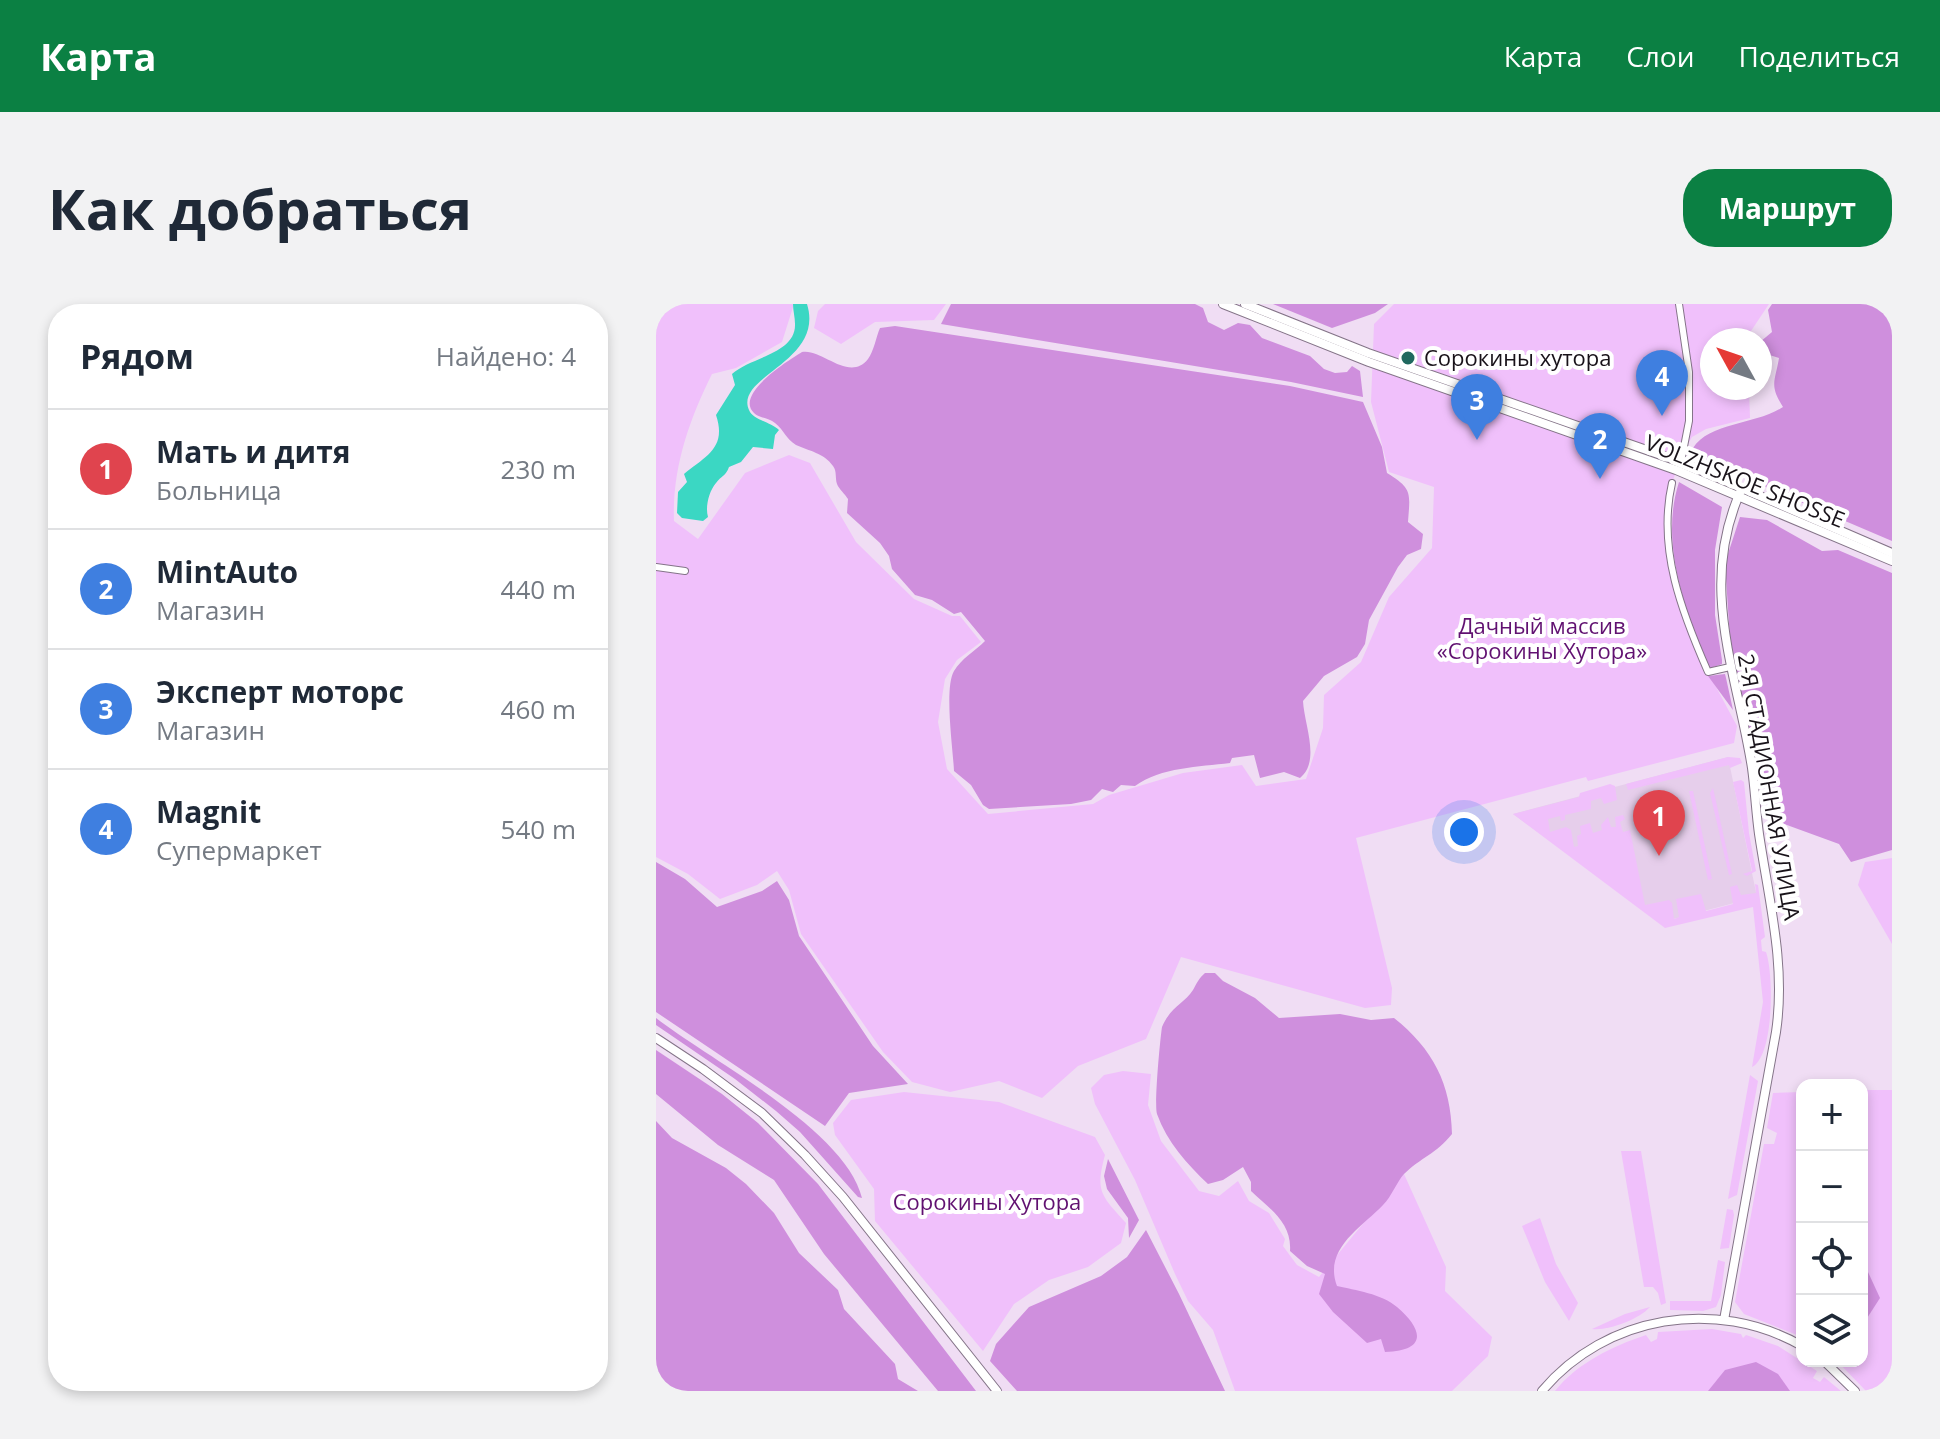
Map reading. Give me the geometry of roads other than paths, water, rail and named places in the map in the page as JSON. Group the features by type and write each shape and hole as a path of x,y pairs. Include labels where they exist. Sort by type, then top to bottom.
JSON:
{"main road":[{"name":"VOLZHSKOE SHOSSE","path":"1223,304 1369,362 1740,493 1892,553"},
{"name":"VOLZHSKOE SHOSSE","path":"1245,304 1394,362 1681,462 1740,493 1892,561"},
{"name":"2-Я СТАДИОННАЯ УЛИЦА","path":"1724,1320 1776,1032 1780,991 1775,924 1759,836 1752,768 1730,667 1721,606 1723,547 1740,493"},
{"path":"656,1038 762,1113 805,1155 851,1207 997,1391"},
{"path":"1542,1391 1565,1367 1595,1345 1634,1327 1665,1320 1724,1320 1768,1331 1796,1343"},
{"path":"1830,1367 1855,1391"}],"street":[{"path":"1679,304 1689,372 1689,421 1681,462"},
{"path":"1672,483 1668,501 1669,559 1684,617 1708,672 1730,667"},
{"path":"656,567 685,571"}],"place":[{"name":"Сорокины хутора","path":"1408,358"},
{"name":"Magnit","path":"1662,416"},
{"name":"Эксперт моторс","path":"1477,440"},
{"name":"MintAuto","path":"1600,479"},
{"name":"Мать и дитя","path":"1659,856"}],"park label":[{"name":"Дачный массив «Сорокины Хутора»","path":"1542,638"},
{"name":"Сорокины Хутора","path":"987,1202"}]}
